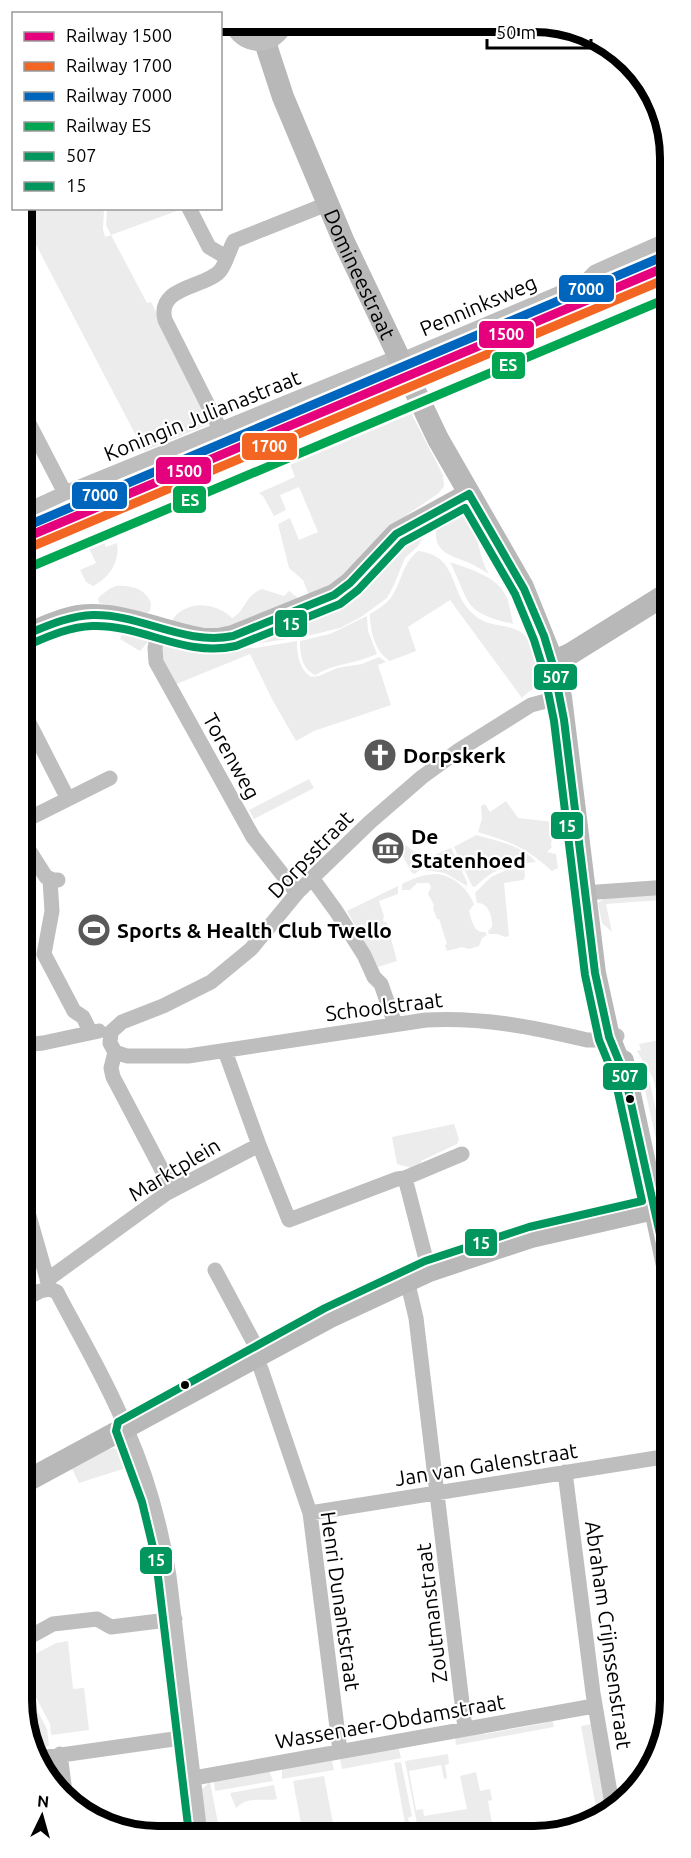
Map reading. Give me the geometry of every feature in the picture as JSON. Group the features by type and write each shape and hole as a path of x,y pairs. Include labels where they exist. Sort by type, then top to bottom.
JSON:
{"main road":[{"path":"241,32 258,40 277,32"}],"street":[{"name":"Domineestraat","path":"264,39 283,97 327,204 438,439 523,587 553,662 561,697 584,893 591,932 605,971 614,1036 659,1232"},
{"path":"220,429 165,320 165,306 170,297 219,272 234,241 327,204"},
{"path":"190,210 209,247 226,257"},
{"name":"Penninksweg","path":"399,359 584,283 595,272 660,244"},
{"name":"Koningin Julianastraat","path":"32,509 220,429 399,359"},
{"path":"32,430 65,494"},
{"path":"32,632 61,620 85,615 111,617 200,639 233,636 342,589 396,534 469,494"},
{"path":"553,662 570,654 660,598"},
{"name":"Torenweg","path":"159,628 155,648 156,662 253,837 297,893"},
{"name":"Dorpsstraat","path":"111,1032 122,1022 163,1006 211,982 251,949 297,893 370,822 442,761 531,705 561,697"},
{"path":"32,729 68,799"},
{"path":"32,817 110,778"},
{"path":"32,855 45,875 54,880 52,911 44,954 74,1011 83,1017 90,1031"},
{"path":"312,878 347,928 364,955 374,977 381,984 395,1024"},
{"path":"584,893 660,888"},
{"name":"Schoolstraat","path":"115,1052 127,1056 188,1056 426,1020 477,1020 525,1025 587,1040 614,1036"},
{"path":"32,1044 90,1031 111,1032 110,1043 115,1052 111,1068 113,1077 172,1189"},
{"path":"225,1051 289,1220 405,1178 462,1154"},
{"name":"Marktplein","path":"32,1295 172,1189 259,1144"},
{"path":"405,1178 429,1271"},
{"path":"32,1478 257,1355 407,1280 531,1237 654,1209"},
{"path":"32,1226 49,1284 60,1298 126,1428 146,1482 161,1533 175,1619 199,1826"},
{"path":"215,1270 257,1355"},
{"name":"Zoutmanstraat","path":"407,1280 416,1318 465,1728"},
{"name":"Henri Dunantstraat","path":"257,1355 310,1513 340,1751"},
{"name":"Jan van Galenstraat","path":"310,1513 659,1458"},
{"name":"Abraham Crijnssenstraat","path":"565,1472 594,1706 611,1800"},
{"path":"32,1636 53,1624 97,1619 111,1627 175,1619"},
{"name":"Wassenaer-Obdamstraat","path":"194,1778 594,1706"},
{"path":"45,1757 188,1737"},
{"path":"60,1754 64,1785"}],"shaded area":[{"path":"32,210 104,210 105,237 111,235 147,303 151,302 212,423 144,451 32,237"},
{"path":"107,210 179,210 111,235 106,225"},
{"path":"407,405 443,475 444,486 439,493 408,514 352,572 310,598 303,580 289,568 278,524 290,518 299,540 318,532 299,487 280,495 286,510 274,516 259,493 295,477 287,456"},
{"path":"459,511 470,515 489,574 451,556 438,544 437,520"},
{"path":"432,522 418,546 405,558 387,598 361,617 340,628 307,636 254,644 231,643"},
{"path":"101,536 106,547 117,543 117,557 112,569 104,579 93,586 86,582 80,570 96,563 86,542 49,558 46,553 78,539"},
{"path":"418,551 440,559 451,574 463,601 475,616 488,623 519,631 529,640 542,672 541,680 522,698 450,600 408,627 416,651 390,661 377,647 372,634 370,614 390,599 405,567"},
{"path":"450,562 482,574 496,583 507,599 513,624 497,620 476,610 466,597"},
{"path":"116,586 133,587 142,591 151,604 150,611 147,613 99,603 98,598"},
{"path":"262,589 284,596 289,591 298,598 220,632 171,622 184,609 200,605 217,609 232,618 240,612 248,599"},
{"path":"367,616 368,631 377,654 330,668 315,675 307,669 301,656 300,641 330,634"},
{"path":"125,626 149,633 149,641 140,651 120,639"},
{"path":"297,641 300,661 304,670 311,677 337,668 362,664 379,657 386,662 378,665 391,705 314,731 296,741 250,654 174,685 160,658 164,642 255,648"},
{"path":"309,779 314,788 254,819 249,810"},
{"path":"506,801 518,818 553,822 551,846 553,846 547,852 556,854 558,868 552,871 517,846 478,832 482,819 481,806 485,804 490,812"},
{"path":"476,835 524,851 536,862 503,868 489,875 475,887 472,886 454,847"},
{"path":"406,845 414,852 429,856 423,867 415,874 412,873 399,849"},
{"path":"451,848 467,886 445,873 426,870 432,856"},
{"path":"515,866 524,866 525,877 523,880 504,883 509,936 489,934 488,931 492,927 491,915 484,905 477,903 475,893 491,877"},
{"path":"438,874 455,881 471,898 474,904 469,911 474,925 487,935 482,938 479,946 447,951 439,919 437,919 434,905 428,894 431,887 429,883 417,883 410,890 402,890 402,884 411,880"},
{"path":"398,886 398,894 379,901 384,916 383,921 387,923 397,961 378,967 347,911"},
{"path":"660,895 660,900 606,904 612,932 602,923 598,903 608,896"},
{"path":"659,1040 659,1104 653,1078 637,1051 641,1050 639,1044"},
{"path":"639,1063 650,1083 659,1125 659,1154"},
{"path":"454,1124 459,1139 457,1144 421,1161 420,1167 415,1169 397,1164 392,1137"},
{"path":"114,1448 123,1453 129,1467 79,1483 72,1469"},
{"path":"68,1641 73,1689 84,1688 89,1730 51,1735 50,1724 32,1690 32,1656 56,1643"},
{"path":"32,1700 47,1729 49,1746 41,1748 34,1724"},
{"path":"552,1718 554,1727 456,1745 455,1736 478,1732 485,1734 545,1723"},
{"path":"592,1724 606,1804 596,1810 581,1726"},
{"path":"398,1746 401,1758 342,1769 340,1759"},
{"path":"448,1754 449,1764 445,1765 447,1778 444,1779 441,1765 409,1771 416,1810 423,1809 424,1816 467,1809 460,1776 476,1772 480,1791 490,1789 492,1800 488,1801 493,1826 474,1826 473,1822 453,1826 417,1826 405,1761"},
{"path":"332,1761 334,1770 282,1779 282,1768"},
{"path":"401,1762 412,1816 408,1818 409,1826 406,1826 394,1763"},
{"path":"269,1770 273,1781 215,1791 214,1780"},
{"path":"324,1776 333,1826 301,1826 293,1781"},
{"path":"210,1782 219,1826 206,1826 202,1789"},
{"path":"274,1785 277,1799 251,1800 236,1808 230,1793"}],"rail line":[{"name":"7000","path":"32,524 660,258"},
{"name":"1500","path":"32,535 660,269"},
{"name":"1700","path":"32,546 660,281"},
{"name":"ES","path":"32,566 660,301"}],"transit line":[{"name":"507","path":"469,494 524,589 544,636 554,669 564,720 595,973 609,1037 625,1076 659,1231"},
{"name":"507","path":"32,632 65,620 93,615 128,619 198,637 233,636 334,595 350,583 396,534 469,494"},
{"name":"15","path":"32,644 66,630 92,626 128,630 199,648 217,649 236,646 340,604 358,590 403,542 465,508 515,594 544,672 554,721 585,975 599,1040 615,1079 642,1201 529,1227 425,1261 325,1308 118,1422 116,1431 142,1502 156,1560 188,1826"}],"place":[{"name":"Dorpskerk","path":"380,755"},
{"name":"De Statenhoed","path":"388,848"},
{"name":"Sports & Health Club Twello","path":"94,930"}]}
